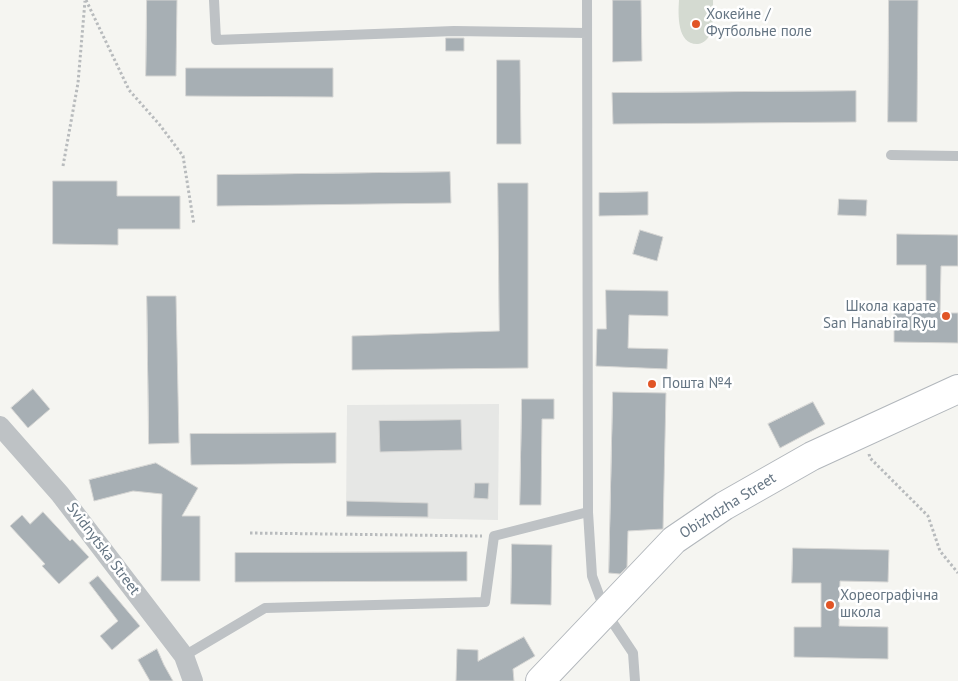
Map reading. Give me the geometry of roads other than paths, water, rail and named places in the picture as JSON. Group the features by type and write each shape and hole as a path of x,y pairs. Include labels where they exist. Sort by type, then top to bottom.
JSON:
{"street":[{"name":"Obizhdzha Street","path":"540,681 674,540 724,506 812,456 958,389"},
{"name":"Svidnytska Street","path":"0,426 60,494 184,656 193,681"}],"lane":[{"path":"214,0 216,40 454,31 587,33"},
{"path":"587,0 588,512 592,576 605,611 633,653 635,681"},
{"path":"891,155 958,156"},
{"path":"184,656 265,608 485,602 494,536 588,512"}],"place":[{"name":"Хокейне / Футбольне поле","path":"696,24"},
{"name":"Школа карате San Hanabira Ryu","path":"946,316"},
{"name":"Пошта №4","path":"652,384"},
{"name":"Хореографічна школа","path":"830,605"}]}
